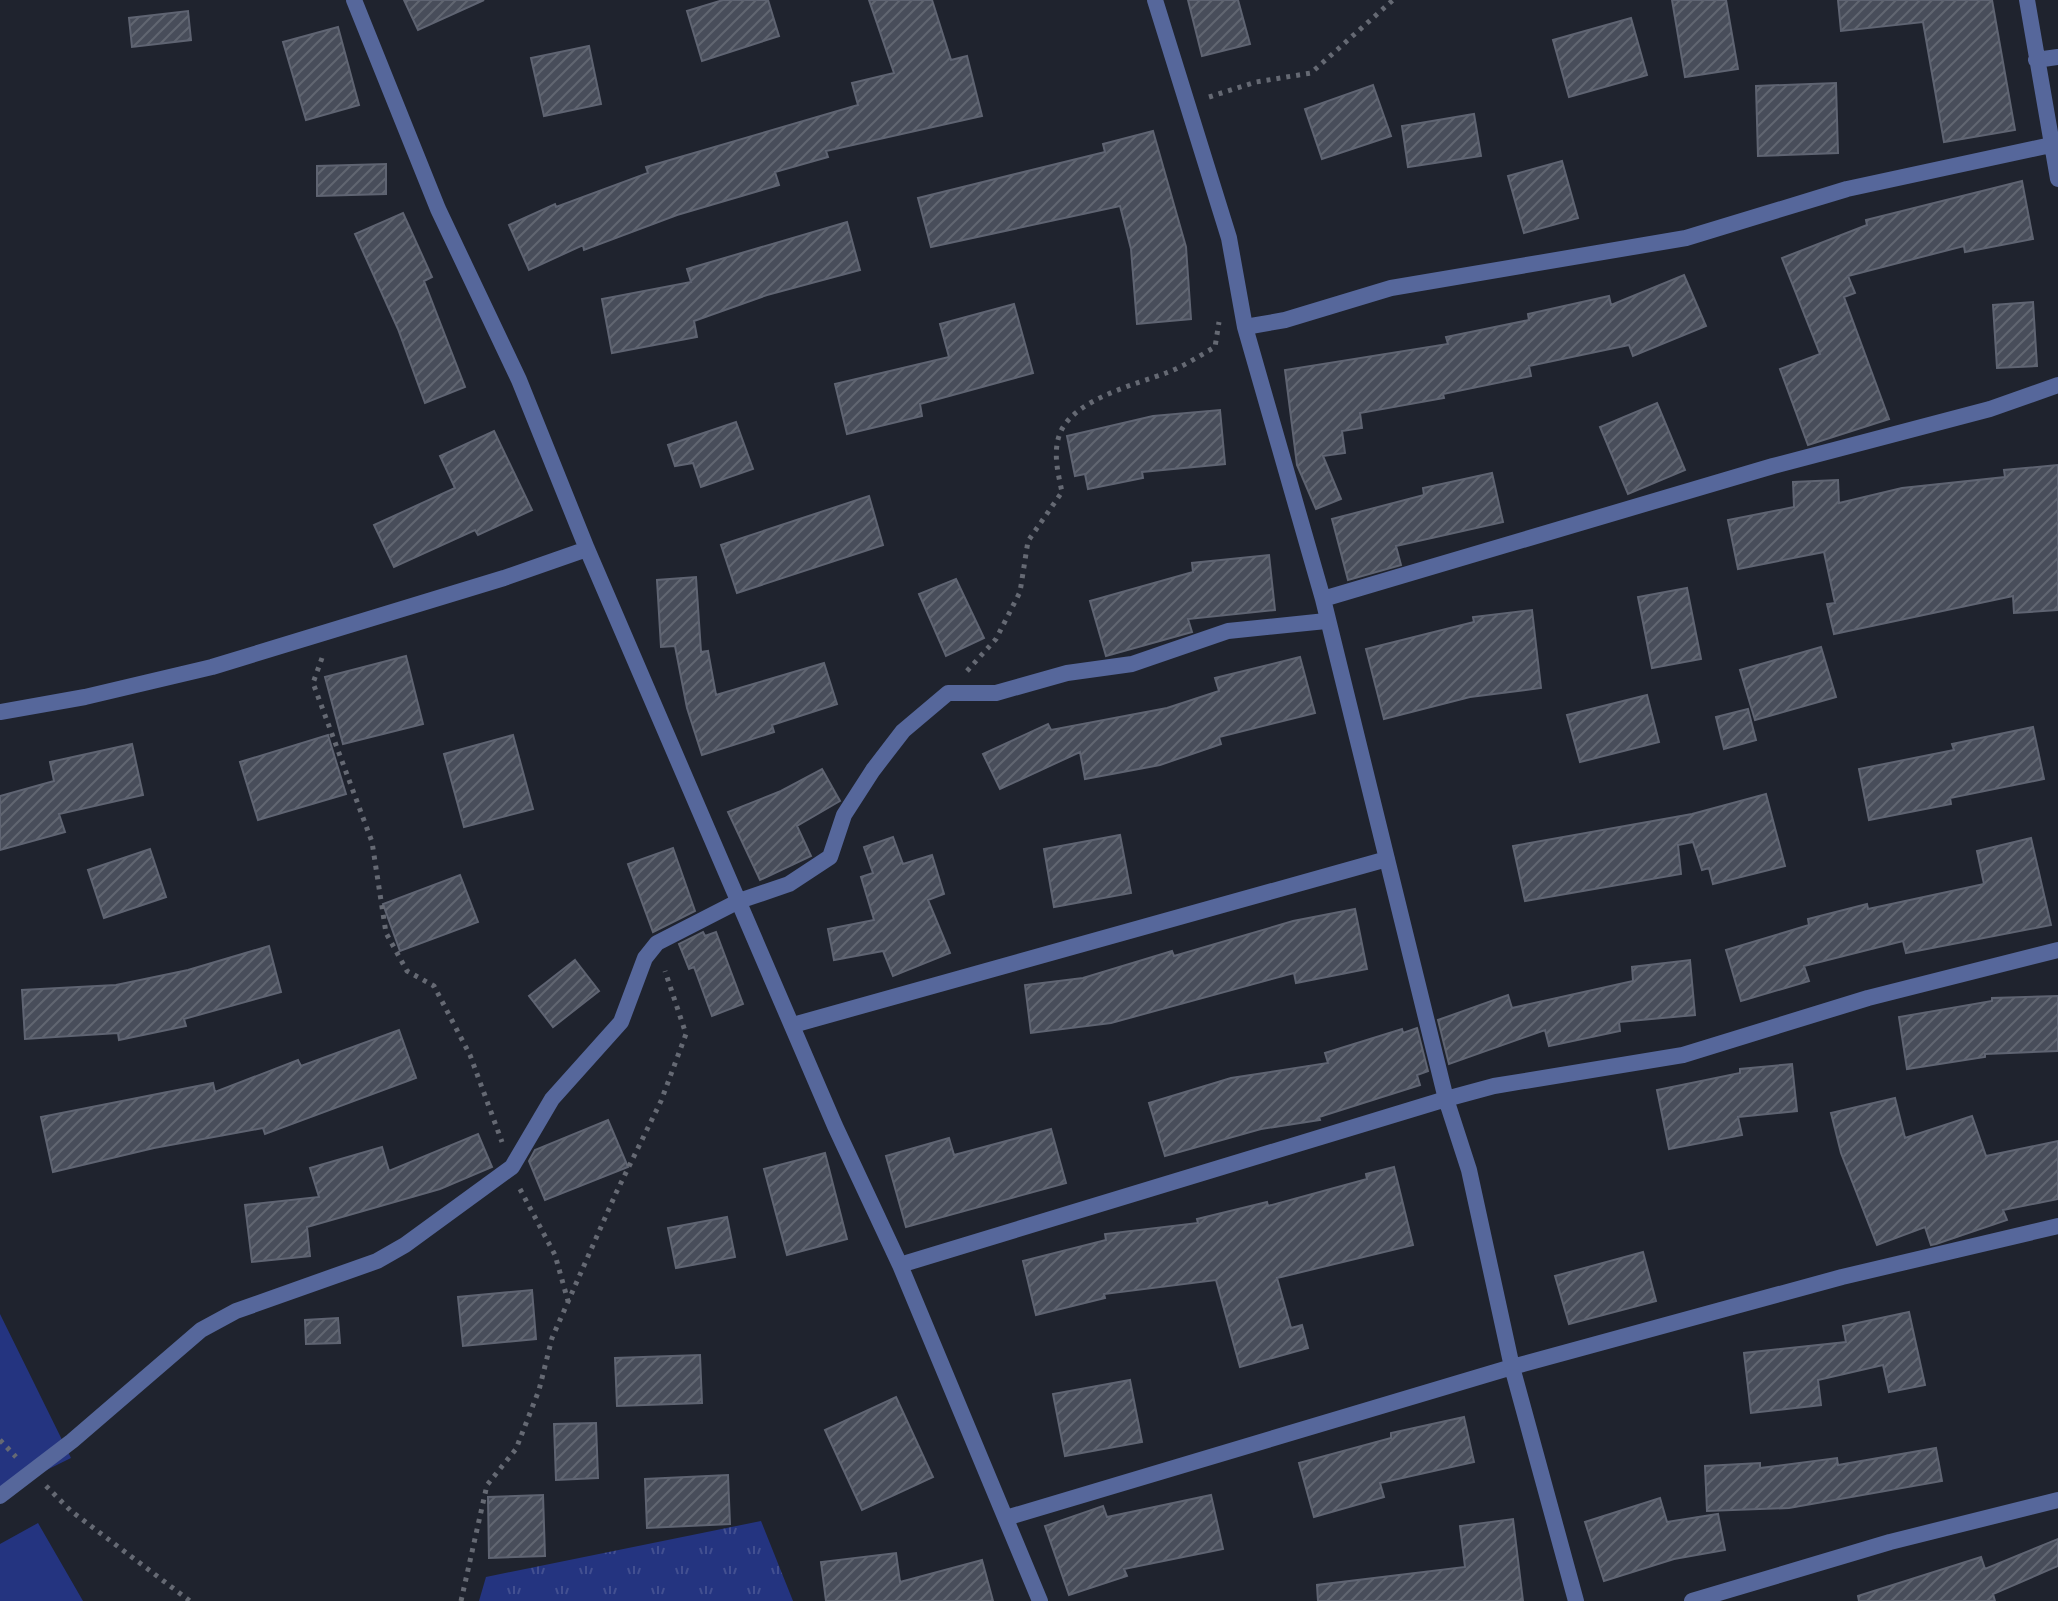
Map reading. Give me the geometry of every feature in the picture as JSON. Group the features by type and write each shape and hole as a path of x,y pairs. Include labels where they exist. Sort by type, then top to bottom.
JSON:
{"street":[{"path":"354,0 438,209 519,380 587,549 835,1126 900,1265 1040,1601"},
{"path":"1155,0 1229,238 1245,327 1323,599 1446,1099 1469,1170 1512,1367 1576,1601"},
{"path":"2027,0 2058,179"},
{"path":"2036,60 2058,57"},
{"path":"1245,327 1285,320 1391,288 1686,238 1847,189 2051,145"},
{"path":"1323,599 1773,466 1990,409 2058,385"},
{"path":"0,712 85,697 212,667 504,578 587,549"},
{"path":"0,1496 201,1330 236,1311 377,1261 512,1167 552,1099 621,1022 645,958 657,943 739,901 789,884 830,857 844,815 873,770 903,731 948,693 996,693 1067,673 1132,664 1228,631 1326,621"},
{"path":"793,1025 1387,859"},
{"path":"900,1265 1446,1099 1494,1086 1683,1055 1868,998 2058,950"},
{"path":"1006,1518 1512,1367 1842,1277 2058,1226"},
{"path":"1692,1601 1890,1542 2058,1500"}],"path":[{"path":"1187,109 1256,82 1311,73 1393,0"},
{"path":"948,693 996,639 1020,592 1028,541 1062,492 1055,463 1061,431 1086,407 1118,387 1168,373 1215,347 1219,316"},
{"path":"342,626 318,666 313,683 372,842 386,933 407,971 434,986 470,1055 524,1202 555,1255 568,1301"},
{"path":"461,1601 487,1485 516,1449 568,1301 661,1101 686,1034 657,943"},
{"path":"0,1440 71,1511 190,1601"}],"green space":[{"path":"0,1314 71,1458 0,1493"},
{"path":"761,1521 793,1601 479,1601 486,1577"},
{"path":"38,1523 83,1601 0,1601 0,1544"}],"building":[{"path":"404,0 484,0 418,30"},
{"path":"723,0 768,0 779,36 702,61 687,11"},
{"path":"869,0 932,0 951,60 967,56 982,116 826,151 828,157 775,172 779,185 677,215 584,250 583,245 529,270 509,225 555,204 556,207 648,173 646,167 858,105 852,83 894,73"},
{"path":"1188,0 1238,0 1250,44 1202,56"},
{"path":"1672,0 1726,0 1738,69 1685,77"},
{"path":"1838,0 1992,0 2015,130 1944,142 1923,22 1841,31"},
{"path":"188,11 191,40 132,47 129,18"},
{"path":"1631,18 1647,75 1569,97 1553,40"},
{"path":"338,27 359,105 306,120 283,42"},
{"path":"589,46 601,104 544,116 531,58"},
{"path":"1836,83 1838,153 1758,156 1756,86"},
{"path":"1373,85 1391,136 1322,159 1305,109"},
{"path":"1474,114 1481,156 1408,167 1402,126"},
{"path":"1153,131 1186,247 1191,319 1137,324 1131,249 1120,206 931,247 918,198 1105,152 1103,144"},
{"path":"1562,161 1578,218 1524,233 1508,176"},
{"path":"386,164 386,194 317,196 317,166"},
{"path":"2022,181 2033,239 1965,252 1964,246 1848,276 1855,293 1844,297 1889,419 1808,445 1780,369 1820,354 1782,258 1867,225 1866,220"},
{"path":"403,213 432,277 424,281 465,387 425,403 398,329 355,234"},
{"path":"847,222 860,270 767,295 694,321 697,337 612,353 602,299 691,282 687,269"},
{"path":"1684,275 1706,326 1633,356 1629,345 1529,366 1531,376 1443,394 1444,398 1360,413 1362,428 1342,431 1345,453 1323,456 1341,499 1316,509 1297,465 1285,370 1448,344 1446,337 1529,320 1528,314 1609,296 1611,305"},
{"path":"2033,302 2037,366 1997,368 1993,305"},
{"path":"1014,304 1033,373 920,404 922,416 847,434 835,384 949,357 940,324"},
{"path":"1657,403 1685,470 1628,494 1600,427"},
{"path":"1220,410 1225,464 1142,472 1143,478 1088,489 1085,474 1075,476 1067,436 1153,416"},
{"path":"736,422 753,469 701,487 693,463 675,466 668,445"},
{"path":"494,431 532,510 478,535 475,530 394,567 374,525 455,488 440,456"},
{"path":"2058,465 2058,610 2014,613 2013,596 1834,634 1827,604 1835,603 1824,552 1738,569 1728,520 1794,507 1793,482 1838,480 1839,503 1902,488 2005,477 2004,470"},
{"path":"1492,473 1503,522 1396,546 1401,565 1348,580 1332,519 1424,495 1423,488"},
{"path":"869,496 883,545 737,593 721,545"},
{"path":"1269,555 1275,610 1188,619 1192,632 1106,656 1090,601 1193,572 1192,563"},
{"path":"696,577 701,652 708,651 716,695 824,663 837,704 772,725 774,732 702,755 687,708 675,646 661,647 657,580"},
{"path":"956,579 984,638 946,656 919,594"},
{"path":"1687,588 1701,659 1652,668 1638,597"},
{"path":"1532,610 1541,688 1470,697 1384,719 1366,649 1474,622 1473,617"},
{"path":"1821,647 1836,697 1755,720 1740,670"},
{"path":"406,656 423,724 343,744 325,677"},
{"path":"1300,657 1315,713 1219,737 1221,744 1160,765 1085,779 1080,752 1000,789 983,754 1048,724 1051,730 1167,708 1219,691 1215,678"},
{"path":"1647,695 1659,742 1580,762 1567,715"},
{"path":"1748,709 1756,740 1724,749 1716,717"},
{"path":"2033,727 2044,779 1950,798 1951,804 1869,820 1859,769 1954,750 1952,744"},
{"path":"328,735 346,794 258,820 240,762"},
{"path":"513,735 533,809 464,827 444,754"},
{"path":"132,744 143,795 59,814 65,832 0,850 0,796 54,781 50,762"},
{"path":"822,769 840,801 797,826 811,856 760,880 728,812 781,791"},
{"path":"1766,794 1785,866 1713,884 1709,868 1702,870 1693,842 1678,845 1681,874 1525,901 1513,846 1692,814"},
{"path":"1120,835 1131,893 1054,907 1044,849"},
{"path":"893,837 903,864 932,855 944,894 928,900 950,953 893,976 883,951 834,960 828,929 874,920 861,877 873,873 864,847"},
{"path":"2031,838 2051,925 1906,953 1903,941 1804,966 1809,981 1741,1001 1726,950 1809,925 1808,919 1867,904 1868,909 1984,884 1977,851"},
{"path":"673,848 695,911 653,932 628,864"},
{"path":"150,849 166,897 104,918 88,870"},
{"path":"460,875 478,922 400,951 383,904"},
{"path":"1355,909 1367,969 1296,983 1294,973 1111,1023 1031,1033 1025,985 1083,978 1172,951 1174,956 1293,921"},
{"path":"703,932 705,936 716,932 743,1004 712,1016 694,967 689,969 679,944"},
{"path":"269,946 281,992 184,1019 186,1026 119,1040 118,1033 25,1039 22,990 116,985 188,970"},
{"path":"575,960 599,991 553,1027 529,996"},
{"path":"1690,960 1695,1015 1619,1022 1620,1031 1549,1046 1545,1030 1449,1064 1438,1020 1508,995 1512,1008 1633,981 1632,967"},
{"path":"2058,996 2058,1051 1985,1054 1985,1057 1907,1069 1899,1017 1992,1001 1992,998"},
{"path":"1417,1028 1428,1071 1417,1075 1420,1085 1319,1117 1320,1120 1261,1129 1165,1156 1149,1103 1231,1078 1328,1063 1325,1053 1402,1029 1403,1033"},
{"path":"399,1030 416,1078 265,1134 263,1128 154,1148 53,1172 41,1117 213,1083 215,1092 298,1060 301,1066"},
{"path":"1792,1064 1797,1111 1738,1117 1742,1135 1669,1149 1657,1090 1740,1073 1740,1069"},
{"path":"1895,1098 1905,1138 1972,1116 1986,1156 2058,1141 2058,1199 2003,1210 2007,1220 1936,1244 1931,1245 1925,1227 1877,1245 1841,1153 1831,1113"},
{"path":"608,1120 628,1167 545,1200 529,1161 535,1150"},
{"path":"1051,1129 1066,1183 906,1227 886,1156 949,1138 954,1155"},
{"path":"478,1134 492,1167 440,1189 307,1227 310,1256 252,1262 245,1205 319,1197 310,1168 382,1147 389,1171"},
{"path":"825,1153 847,1239 787,1255 764,1169"},
{"path":"1394,1167 1413,1245 1277,1278 1291,1328 1302,1325 1308,1348 1240,1367 1216,1280 1104,1294 1105,1298 1036,1315 1023,1261 1106,1240 1105,1234 1198,1223 1197,1219 1267,1202 1268,1206 1367,1179 1366,1174"},
{"path":"727,1217 735,1257 676,1268 668,1228"},
{"path":"1643,1252 1656,1301 1569,1324 1555,1276"},
{"path":"532,1290 536,1339 463,1346 458,1297"},
{"path":"1909,1312 1925,1385 1889,1392 1883,1365 1818,1380 1821,1405 1751,1413 1744,1353 1846,1342 1843,1326"},
{"path":"338,1318 340,1343 306,1344 305,1320"},
{"path":"700,1355 702,1403 617,1406 615,1358"},
{"path":"1130,1380 1142,1442 1065,1456 1053,1394"},
{"path":"896,1397 933,1477 862,1510 825,1430"},
{"path":"1464,1417 1474,1462 1380,1483 1384,1497 1314,1517 1299,1463 1391,1438 1391,1433"},
{"path":"596,1423 598,1478 556,1480 554,1424"},
{"path":"1936,1448 1942,1481 1789,1508 1707,1511 1705,1466 1760,1463 1760,1468 1837,1458 1838,1465"},
{"path":"728,1475 730,1524 647,1528 645,1479"},
{"path":"543,1495 545,1556 489,1558 488,1497"},
{"path":"1211,1495 1223,1549 1124,1569 1127,1576 1069,1595 1045,1526 1103,1506 1107,1517"},
{"path":"1660,1498 1667,1522 1718,1514 1725,1550 1674,1559 1604,1581 1585,1522"},
{"path":"1513,1519 1523,1601 1318,1601 1317,1585 1465,1567 1460,1526"},
{"path":"2058,1539 2058,1566 1993,1594 1995,1601 1859,1601 1858,1596 1981,1557 1985,1569"},
{"path":"896,1553 900,1582 982,1560 993,1601 826,1601 821,1562"}]}
